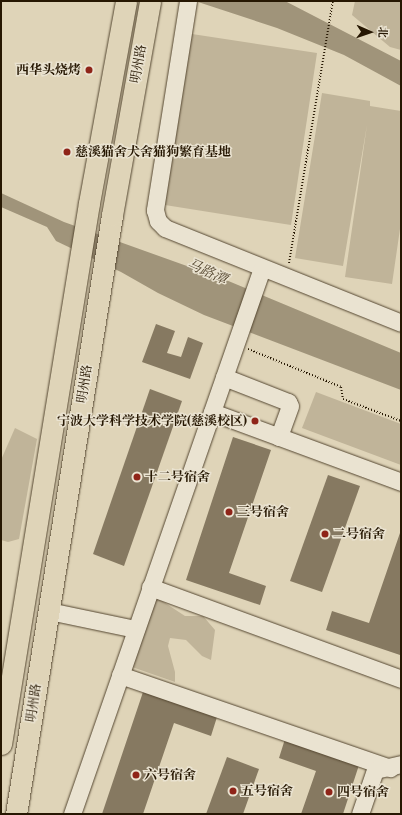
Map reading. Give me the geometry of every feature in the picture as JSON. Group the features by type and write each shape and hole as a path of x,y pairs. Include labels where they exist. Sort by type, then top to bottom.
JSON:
{"main road":[{"name":"明州路","path":"1,744 89,203 126,1"},
{"name":"明州路","path":"16,814 112,215 150,1"}],"street":[{"path":"188,1 155,210 158,221 165,228 401,323"},
{"path":"72,814 135,629 262,268"},
{"path":"224,377 288,402 290,406 279,437"},
{"path":"212,412 401,482"},
{"path":"150,587 401,679"},
{"path":"49,611 135,629"},
{"path":"120,675 395,766"},
{"path":"360,814 375,770 395,766"}],"path":[{"path":"286,276 333,1"},
{"path":"236,344 340,387 343,399 401,421"}],"shaded area":[{"path":"195,1 285,1 401,61 401,86 344,55 277,28"},
{"path":"355,1 401,1 401,50 390,47 352,15"},
{"path":"192,34 317,53 291,225 165,205"},
{"path":"322,93 370,101 370,106 401,111 401,222 392,284 345,277 367,125 343,266 295,258"},
{"path":"1,193 64,222 226,280 401,353 401,390 204,315 158,293 121,272 56,241 47,227 1,207"},
{"path":"316,392 401,424 401,465 302,428"},
{"path":"15,428 37,439 19,539 8,542 1,540 1,460"},
{"path":"156,597 185,616 203,616 215,630 211,660 202,656 186,640 170,638 168,646 175,672 175,682 132,667"}],"building":[{"path":"156,324 175,331 167,353 181,357 188,337 203,343 190,379 142,362"},
{"name":"十二号宿舍","path":"150,389 182,401 124,566 93,554"},
{"name":"三号宿舍","path":"233,437 271,450 229,573 266,586 260,605 186,580"},
{"name":"二号宿舍","path":"328,475 360,486 322,592 290,581"},
{"path":"401,530 400,655 326,630 332,611 369,623"},
{"name":"六号宿舍","path":"143,692 217,717 211,736 174,723 143,814 102,814"},
{"name":"四号宿舍","path":"285,739 359,765 343,814 301,814 316,771 279,758"},
{"name":"五号宿舍","path":"227,757 259,769 243,814 206,814"}],"place":[{"name":"西华头烧烤","path":"89,70"},
{"name":"慈溪猫舍犬舍猫狗繁育基地","path":"67,152"},
{"name":"宁波大学科学技术学院(慈溪校区)","path":"255,421"},
{"name":"十二号宿舍","path":"137,477"},
{"name":"三号宿舍","path":"229,512"},
{"name":"二号宿舍","path":"325,534"},
{"name":"六号宿舍","path":"136,775"},
{"name":"五号宿舍","path":"233,791"},
{"name":"四号宿舍","path":"329,792"}],"water label":[{"name":"马路潭","path":"207,272"}]}
